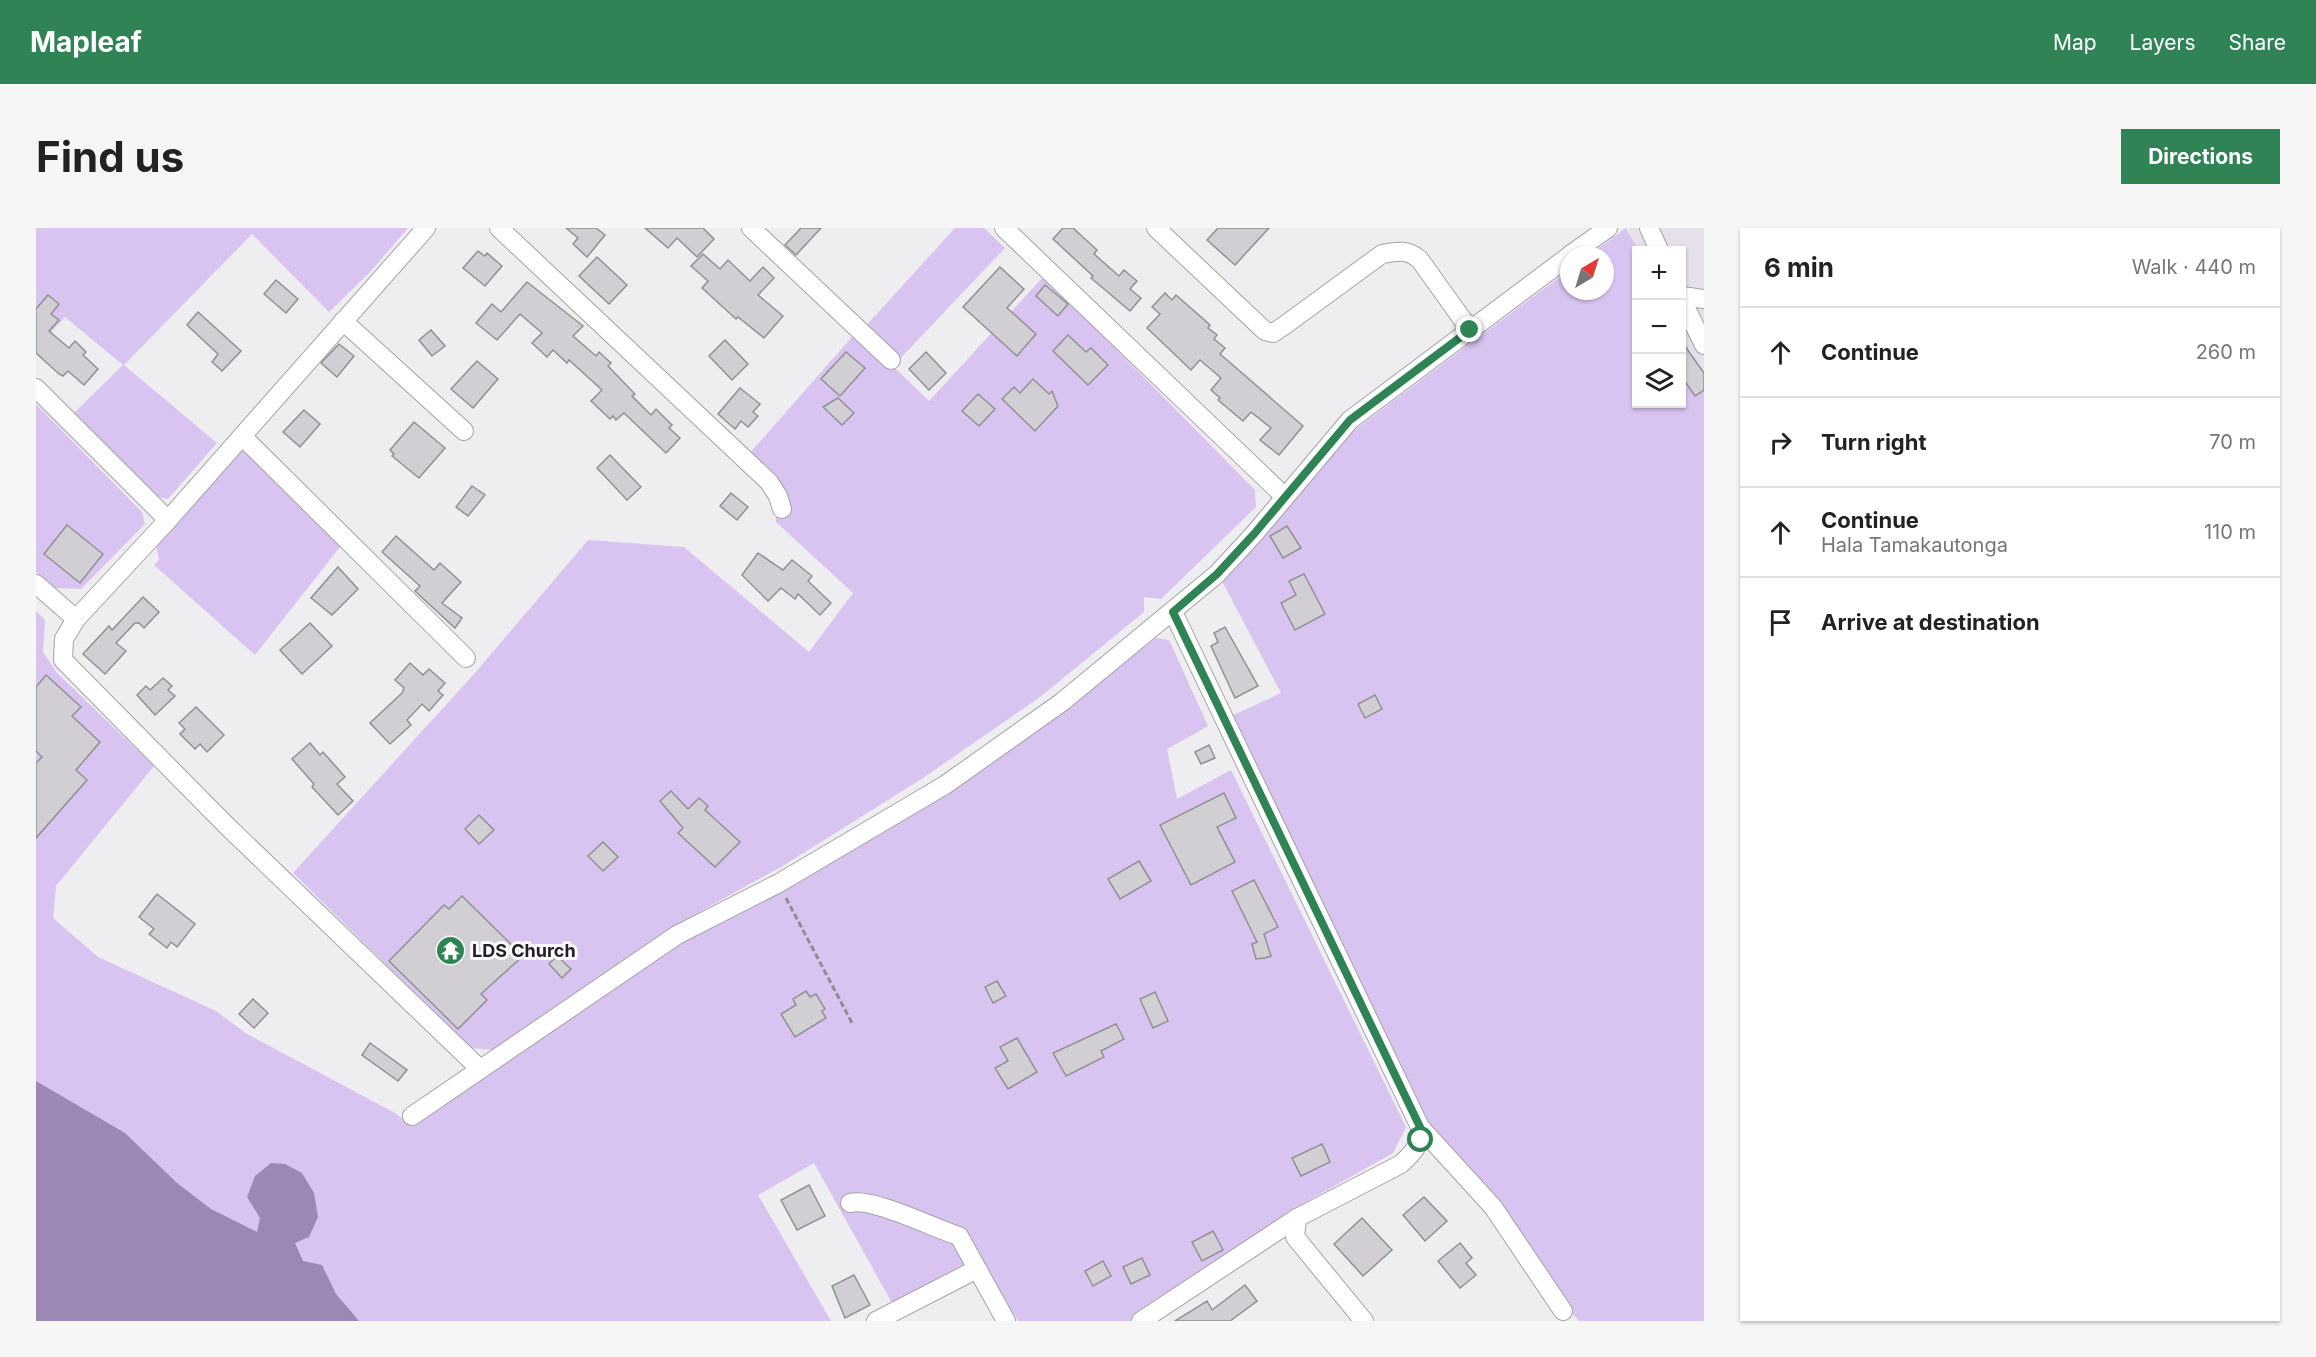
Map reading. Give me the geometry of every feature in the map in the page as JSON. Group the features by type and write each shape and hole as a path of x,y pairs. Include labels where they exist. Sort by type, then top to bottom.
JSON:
{"street":[{"path":"499,228 769,482 778,495 782,509"},
{"path":"751,228 891,360"},
{"path":"1004,228 1284,496"},
{"path":"1156,228 1265,331 1273,333 1382,254 1400,251 1411,252 1420,260 1470,330"},
{"path":"1583,246 1608,228"},
{"path":"1649,228 1657,246"},
{"path":"425,229 168,520 76,619 64,639 63,660 227,825 480,1069"},
{"path":"412,1116 676,935 779,883 945,784 1062,702 1217,574 1254,534 1350,420 1560,262"},
{"path":"1686,298 1704,299"},
{"path":"1683,300 1704,345"},
{"path":"343,321 464,431"},
{"path":"36,388 168,520"},
{"path":"242,436 466,658"},
{"path":"36,584 76,619"},
{"path":"1173,612 1420,1127 1493,1207 1563,1311"},
{"path":"1141,1321 1297,1218 1401,1164 1418,1146 1421,1140 1420,1127"},
{"path":"850,1203 858,1201 890,1209 929,1227 959,1236 1006,1321"},
{"path":"1297,1218 1295,1237 1364,1321"},
{"path":"876,1321 977,1269"}],"path":[{"path":"779,883 852,1023"}],"shaded area":[{"path":"36,228 408,228 371,271 329,312 252,234 124,365 217,443 168,499 155,496 74,413 123,365 65,317 36,349"},
{"path":"955,228 984,228 1005,248 893,366 929,401 1044,276 1255,490 1256,507 1161,599 1144,597 1144,612 1040,697 923,778 781,867 674,926 492,1050 471,1048 293,873 475,673 588,540 684,547 809,652 853,593 776,522 775,497 742,462 852,337 864,328"},
{"path":"1626,228 1637,246 1632,246 1632,408 1686,408 1686,344 1704,381 1704,1321 1579,1321 1568,1309 1424,1118 1227,718 1281,693 1222,581 1325,452 1560,277 1560,300 1614,300 1614,246 1601,246"},
{"path":"1628,228 1704,228 1704,381 1686,344 1686,246 1637,246"},
{"path":"36,404 142,512 145,524 81,589 54,588 36,572"},
{"path":"230,449 247,449 343,543 255,655 154,565 159,560 156,545"},
{"path":"36,611 45,620 43,652 57,673 154,766 56,886 53,918 98,957 216,1011 247,1034 395,1113 411,1125 578,1009 680,942 953,789 1042,727 1156,638 1169,640 1208,726 1167,749 1177,799 1231,770 1406,1127 1393,1153 1290,1211 1150,1304 1130,1321 1018,1321 979,1256 892,1303 814,1163 758,1195 831,1321 259,1321 36,1169"},
{"path":"36,1081 125,1133 177,1183 211,1209 257,1232 260,1218 247,1197 255,1176 271,1163 285,1164 302,1173 314,1193 318,1217 309,1237 295,1243 303,1261 322,1265 336,1294 359,1321 36,1321"}],"building":[{"path":"566,228 596,228 605,235 587,257 573,244 578,238"},
{"path":"645,228 703,228 714,239 697,257 677,238 668,248"},
{"path":"801,228 821,228 796,255 785,245"},
{"path":"1063,228 1073,228 1097,250 1094,254 1119,276 1124,270 1137,281 1130,289 1141,298 1130,311 1091,278 1093,276 1053,239"},
{"path":"1218,228 1269,228 1235,265 1207,240"},
{"path":"478,251 485,256 487,253 502,266 485,286 463,268"},
{"path":"703,254 720,269 728,260 750,281 763,267 774,278 758,295 783,316 764,338 738,317 736,319 702,288 708,281 691,266"},
{"path":"597,257 627,285 609,304 579,276"},
{"path":"1000,267 1024,289 1007,308 1036,334 1017,356 963,307"},
{"path":"276,280 298,299 286,313 264,294"},
{"path":"527,282 583,326 573,336 596,356 599,352 611,363 608,366 635,394 632,396 651,415 656,409 672,425 669,428 680,438 666,453 624,413 616,420 613,416 610,419 591,401 602,390 569,360 567,363 553,350 547,357 532,343 542,333 520,314 497,340 476,323 492,304 501,312"},
{"path":"1045,285 1068,304 1058,316 1036,296"},
{"path":"1165,293 1172,300 1176,295 1210,325 1208,328 1217,335 1214,339 1225,348 1220,354 1303,426 1279,455 1260,440 1271,428 1251,412 1243,421 1218,400 1220,398 1211,390 1221,378 1200,360 1191,370 1147,328 1160,314 1152,307"},
{"path":"48,295 59,304 51,314 59,320 49,331 69,348 75,341 86,352 83,355 98,369 84,385 68,371 63,376 59,374 36,353 36,309"},
{"path":"198,312 241,351 222,371 212,362 218,354 187,325"},
{"path":"431,330 445,346 432,356 419,340"},
{"path":"1068,335 1086,352 1091,348 1108,365 1088,385 1053,351"},
{"path":"725,340 748,364 732,380 709,356"},
{"path":"339,344 354,356 337,377 321,363"},
{"path":"1686,348 1704,373 1704,390 1695,396 1686,383"},
{"path":"846,352 865,368 840,396 821,379"},
{"path":"926,352 946,373 929,390 909,369"},
{"path":"477,361 498,379 473,408 451,389"},
{"path":"1033,379 1049,394 1052,391 1058,406 1035,431 1002,399 1014,387 1020,393"},
{"path":"740,388 760,404 753,412 758,416 748,427 741,421 735,429 718,414"},
{"path":"978,394 995,409 979,426 962,411"},
{"path":"838,398 854,413 842,425 823,407"},
{"path":"304,410 320,424 300,447 283,432"},
{"path":"414,422 445,448 419,478 392,456 394,454 390,450"},
{"path":"610,455 641,487 627,500 597,468"},
{"path":"472,486 485,495 468,516 456,507"},
{"path":"731,493 748,507 737,520 720,506"},
{"path":"67,525 103,554 80,583 44,554"},
{"path":"1287,526 1301,548 1283,558 1270,536"},
{"path":"396,536 434,570 440,563 461,582 442,603 462,618 455,628 415,591 420,586 382,552"},
{"path":"758,553 783,570 792,560 812,576 808,581 831,603 820,615 798,594 795,599 781,588 768,601 742,575"},
{"path":"338,567 358,589 332,615 311,598"},
{"path":"1304,574 1325,614 1295,630 1281,603 1296,595 1289,581"},
{"path":"143,597 159,612 144,628 139,623 135,623 116,643 126,651 105,674 83,654 109,626 112,630"},
{"path":"310,623 332,646 302,674 280,650"},
{"path":"1225,627 1258,686 1235,698 1211,646 1218,642 1214,633"},
{"path":"410,663 423,675 429,669 445,683 438,691 443,695 429,711 422,704 407,720 411,725 390,744 370,723 402,693 404,688 395,680"},
{"path":"46,675 81,707 72,716 100,742 76,770 87,780 36,838 36,763 42,757 36,751 36,687"},
{"path":"163,678 172,686 168,690 175,696 155,715 137,695 146,686 150,690"},
{"path":"1375,695 1382,709 1365,718 1358,704"},
{"path":"196,707 224,735 207,752 200,744 195,749 180,734 185,729 179,723"},
{"path":"310,743 320,755 323,752 345,777 337,784 353,801 338,815 312,787 314,784 292,759"},
{"path":"1209,745 1215,758 1201,764 1195,752"},
{"path":"671,791 688,809 699,798 708,806 705,810 740,842 715,867 678,833 683,828 660,801"},
{"path":"1224,793 1236,818 1217,827 1235,862 1191,885 1160,825"},
{"path":"479,815 494,830 479,844 465,829"},
{"path":"603,842 618,857 603,871 588,856"},
{"path":"1139,861 1151,881 1120,899 1108,879"},
{"path":"1254,880 1278,927 1264,934 1271,956 1256,959 1252,944 1257,942 1232,891"},
{"path":"157,894 195,924 177,947 171,942 167,948 149,934 154,929 139,917"},
{"path":"462,896 523,956 481,994 487,1000 458,1029 389,961 444,905 449,909"},
{"path":"557,956 571,969 562,978 549,964"},
{"path":"997,981 1006,996 993,1003 985,987"},
{"path":"806,991 810,997 816,994 825,1009 822,1011 826,1018 795,1037 781,1014 796,1005 793,999"},
{"path":"1155,992 1168,1021 1153,1028 1140,999"},
{"path":"253,999 268,1013 254,1028 239,1014"},
{"path":"1116,1024 1124,1039 1101,1051 1104,1057 1066,1076 1053,1053"},
{"path":"1017,1038 1037,1072 1008,1089 995,1068 1008,1061 1000,1047"},
{"path":"370,1043 407,1070 398,1081 362,1055"},
{"path":"1322,1144 1330,1162 1301,1176 1292,1158"},
{"path":"809,1185 825,1216 797,1230 781,1200"},
{"path":"1424,1197 1447,1221 1425,1241 1403,1215"},
{"path":"1362,1218 1392,1250 1363,1276 1334,1244"},
{"path":"1213,1231 1223,1250 1202,1261 1192,1242"},
{"path":"1460,1243 1472,1258 1466,1263 1476,1275 1460,1288 1438,1261"},
{"path":"1142,1258 1150,1275 1131,1284 1123,1267"},
{"path":"1103,1261 1111,1276 1093,1286 1085,1271"},
{"path":"854,1275 870,1305 845,1318 832,1286"},
{"path":"1245,1285 1257,1301 1230,1321 1175,1321 1207,1301 1212,1310"}],"place":[{"name":"LDS Church","path":"451,951"}],"route":[{"path":"1421,1140 1420,1127 1173,612 1217,574 1254,534 1350,420 1470,330"}]}
